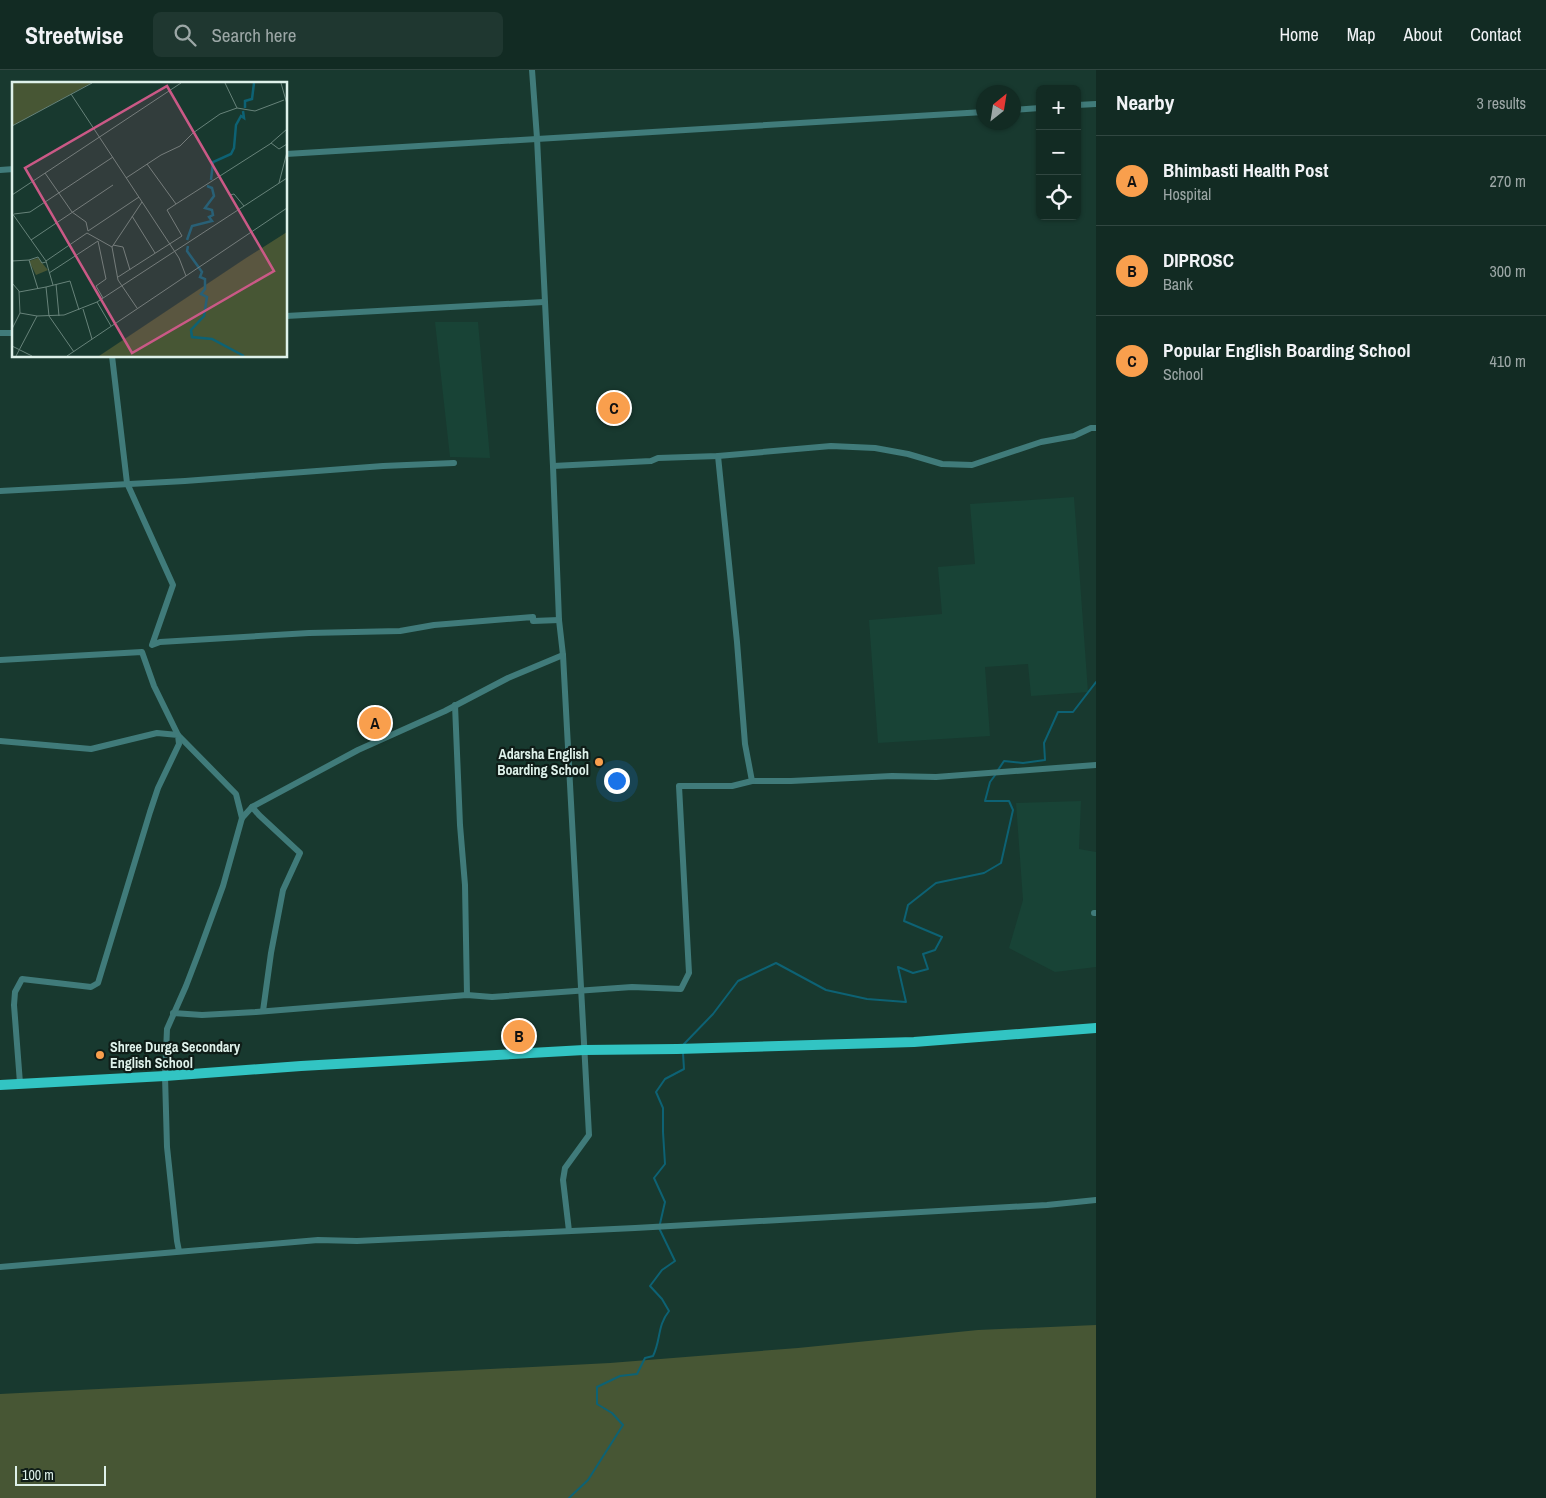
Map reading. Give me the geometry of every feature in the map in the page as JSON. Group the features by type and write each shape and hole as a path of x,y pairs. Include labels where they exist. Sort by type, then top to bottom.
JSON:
{"main road":[{"path":"0,1085 584,1050 914,1042 1096,1028"}],"street":[{"path":"532,70 537,138 559,620 563,655 589,1135 565,1168 563,1180 569,1231"},
{"path":"1081,105 1096,104"},
{"path":"1021,109 1036,108"},
{"path":"288,154 976,112"},
{"path":"288,316 544,302"},
{"path":"112,358 127,483 173,585 152,645 160,642 309,633 400,631 434,625 533,617 533,621 559,620"},
{"path":"553,466 651,461 658,458 718,456 831,446 875,448 908,454 942,464 972,464 1041,442 1074,436 1091,428 1096,428"},
{"path":"718,456 737,642 745,744 752,781"},
{"path":"0,490 185,481 383,466 454,463"},
{"path":"0,660 142,652 154,686 178,735 236,794 242,818"},
{"path":"179,1251 168,1147 165,1076 167,1029 186,986 223,886 242,818 252,807 358,750 508,678 563,655"},
{"path":"455,705 460,825 465,885 464,914 467,995"},
{"path":"0,741 91,749 157,732 178,735"},
{"path":"20,1083 14,1005 15,992 22,979 91,987 98,983 158,788 179,744 178,735"},
{"path":"173,1013 202,1015 467,995 492,997 632,987 681,989 689,973 679,786 732,786 752,781 892,776 936,777 1096,765"},
{"path":"252,807 300,853 283,890 271,953 263,1011"},
{"path":"0,1267 318,1240 357,1241 668,1226 1047,1205 1096,1200"}],"shaded area":[{"path":"435,322 478,322 490,458 450,457"},
{"path":"1074,497 1088,692 1031,696 1028,664 985,667 990,736 878,743 869,620 942,614 938,567 975,564 970,504"},
{"path":"1081,801 1079,849 1096,852 1096,967 1055,972 1009,948 1023,900 1016,803"},
{"path":"1096,1325 1096,1498 0,1498 0,1394 610,1363 798,1348 978,1330"}],"waterway":[{"path":"998,770 1004,761 1023,763 1045,760 1044,743 1058,712 1073,712 1096,682"},
{"path":"684,1044 713,1014 738,981 776,963 826,990 867,999 906,1002 898,967 913,973 928,969 923,954 935,950 942,937 904,921 908,905 936,883 984,873 1001,863 1013,810 1009,801 985,801 990,782 996,774"},
{"path":"569,1498 588,1480 623,1425 612,1413 597,1404 597,1387 620,1376 637,1374 645,1358 653,1356 663,1322 669,1311 662,1299 650,1286 662,1270 675,1261 659,1228 665,1202 654,1178 665,1164 663,1108 656,1092 665,1079 684,1069 683,1053"}],"place":[{"name":"Popular English Boarding School","path":"614,408"},
{"name":"Bhimbasti Health Post","path":"375,723"},
{"name":"Adarsha English Boarding School","path":"599,762"},
{"name":"DIPROSC","path":"519,1036"},
{"name":"Shree Durga Secondary English School","path":"100,1055"}]}
